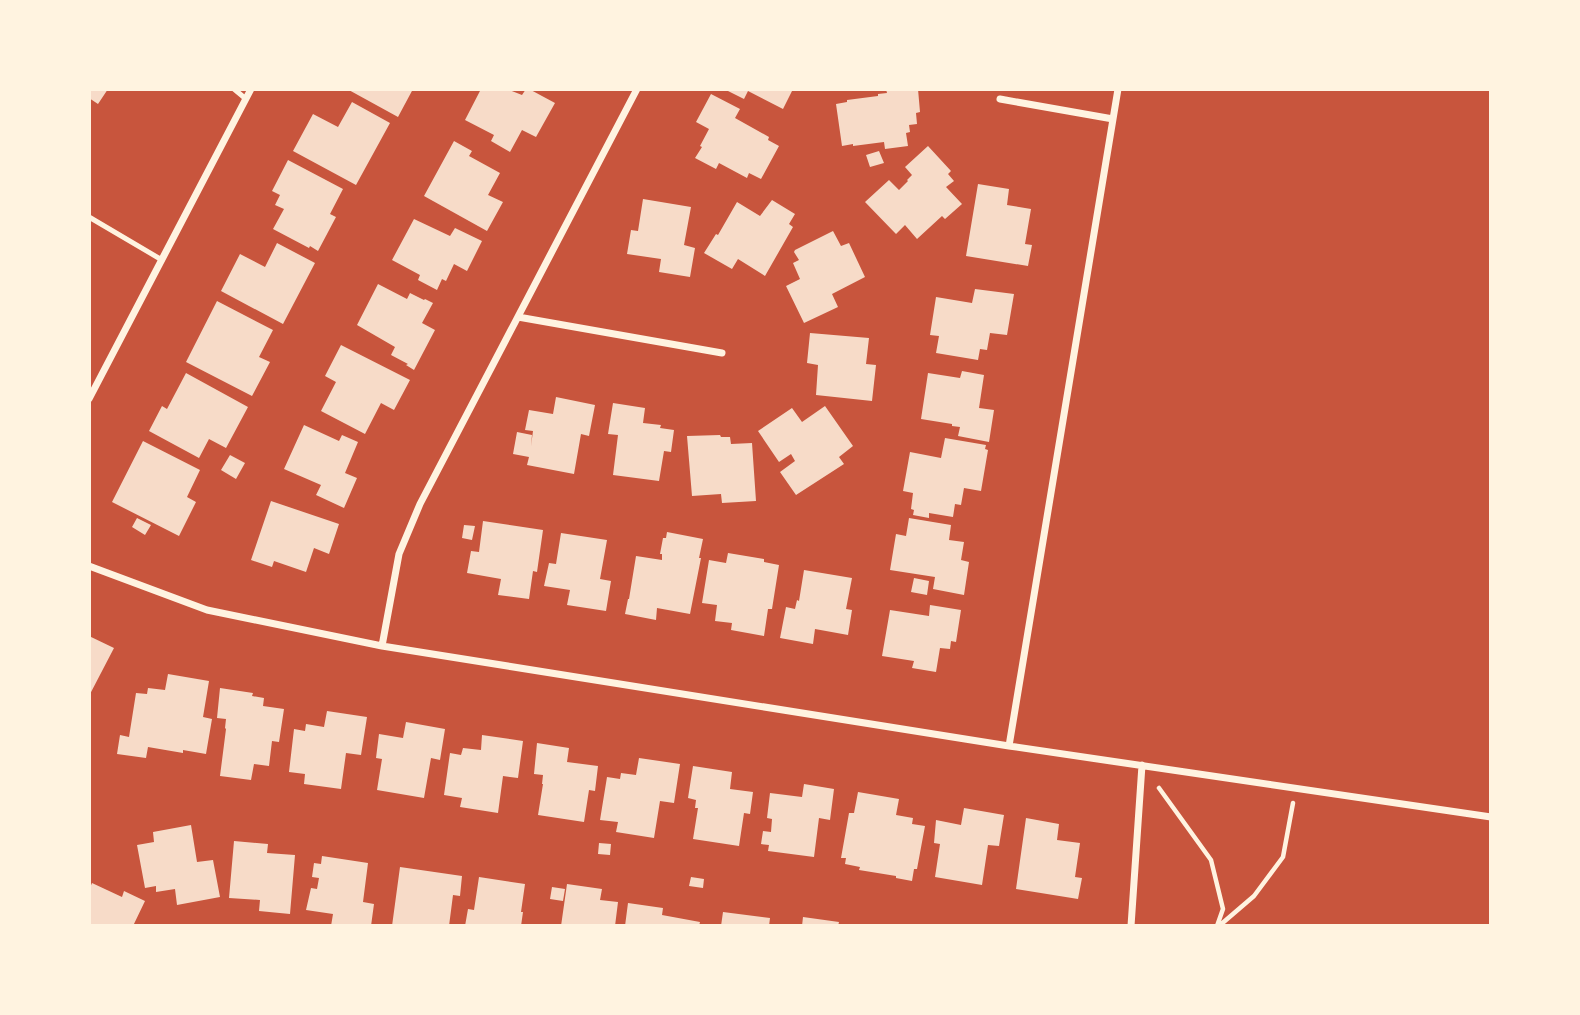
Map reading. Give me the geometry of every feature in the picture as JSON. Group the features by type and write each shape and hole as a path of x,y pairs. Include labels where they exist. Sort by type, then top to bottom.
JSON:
{"street":[{"path":"89,399 251,89"},
{"path":"382,646 399,554 420,503 637,89"},
{"path":"1009,746 1118,89"},
{"path":"1000,99 1114,119"},
{"path":"518,317 722,353"},
{"path":"89,566 207,610 382,646 1009,746 1491,817"},
{"path":"1130,926 1142,765"}],"lane":[{"path":"234,89 246,99"},
{"path":"89,217 162,260"}],"path":[{"path":"1142,765 1211,860 1223,909 1218,926"},
{"path":"1218,926 1254,896 1283,857 1295,788"}],"building":[{"path":"89,89 108,89 98,104 89,98"},
{"path":"347,89 413,89 398,117"},
{"path":"481,89 507,89 522,95 529,89 555,103 536,137 522,130 510,152 491,141 494,135 465,120"},
{"path":"724,89 793,89 783,109 748,91 744,99"},
{"path":"886,89 918,89 920,112 916,113 917,124 909,125 910,132 906,133 908,146 885,149 884,142 842,146 836,104 878,96 887,93"},
{"path":"711,94 740,109 735,118 769,137 768,140 779,146 761,179 749,173 747,178 719,163 716,169 695,158 709,129 696,122"},
{"path":"352,102 390,123 356,185 293,151 313,114 338,127"},
{"path":"454,141 472,151 469,156 500,173 488,195 503,202 487,231 424,196"},
{"path":"928,146 951,171 948,174 954,181 946,187 962,204 945,219 942,216 917,239 905,225 896,234 865,202 889,180 899,190 912,175 905,167"},
{"path":"879,151 884,163 870,167 866,155"},
{"path":"288,160 343,189 330,214 336,217 318,251 273,229 284,209 275,205 280,195 272,191"},
{"path":"978,184 1009,189 1007,205 1031,209 1025,244 1032,245 1028,266 966,256"},
{"path":"643,199 691,207 684,245 695,248 690,277 659,272 661,259 627,254 631,230 638,231"},
{"path":"772,200 795,214 789,224 793,227 765,276 738,259 732,269 704,253 737,202 760,216"},
{"path":"414,219 450,236 455,228 482,241 467,271 454,264 446,281 442,279 437,290 418,280 420,275 392,260"},
{"path":"833,231 841,246 849,243 865,277 832,294 838,307 804,323 786,286 800,279 793,263 799,260 794,252"},
{"path":"277,243 315,263 283,324 221,291 240,254 265,267"},
{"path":"378,284 407,299 410,293 433,303 422,323 435,330 414,370 391,355 395,347 357,325"},
{"path":"975,289 1014,294 1007,335 990,333 987,350 980,349 978,360 936,353 939,336 930,335 936,297 972,303"},
{"path":"217,301 273,330 259,357 270,362 252,396 186,362"},
{"path":"810,333 869,338 866,364 876,365 872,401 816,395 818,365 807,363"},
{"path":"341,345 410,380 394,410 381,403 365,434 321,411 336,382 325,376"},
{"path":"962,371 984,375 979,408 994,410 989,442 958,436 960,427 952,424 921,419 928,373 960,378"},
{"path":"186,373 248,407 226,448 209,439 199,458 149,431 162,406 167,409"},
{"path":"556,397 595,405 589,436 581,434 574,474 527,465 529,457 513,454 517,432 532,435 531,446 533,431 525,430 529,410 553,414"},
{"path":"613,403 645,408 643,423 674,430 671,452 664,451 659,481 613,475 618,435 608,434"},
{"path":"825,406 853,446 839,457 844,464 796,495 780,472 795,461 791,454 779,462 758,431 792,408 802,422"},
{"path":"304,425 339,441 342,435 358,442 345,473 357,478 344,508 316,495 321,485 284,469"},
{"path":"687,436 730,437 731,444 752,443 756,501 722,503 721,494 692,496"},
{"path":"945,438 986,445 985,449 988,450 981,491 964,488 961,505 955,504 953,517 929,513 929,518 913,515 913,493 903,491 910,452 941,458"},
{"path":"143,441 200,470 187,497 196,502 179,536 112,502"},
{"path":"230,455 245,463 236,479 221,470"},
{"path":"271,501 339,524 329,554 314,548 306,572 274,561 272,567 251,560"},
{"path":"137,518 151,525 145,535 132,527"},
{"path":"909,518 951,525 949,540 964,542 961,560 969,562 964,595 933,589 935,577 890,570 896,534 906,536"},
{"path":"483,521 543,530 537,572 533,571 529,599 498,595 501,579 467,573 471,551 479,552"},
{"path":"464,525 475,526 472,540 462,538"},
{"path":"667,532 703,539 690,614 657,608 656,620 625,614 636,556 662,560 660,554"},
{"path":"561,533 607,540 600,579 611,581 606,611 567,605 570,590 544,586 549,563 556,564"},
{"path":"728,553 764,559 764,562 779,565 772,609 768,609 764,636 731,630 732,623 715,621 717,605 702,603 709,560 726,563"},
{"path":"804,570 852,578 846,609 852,610 848,635 815,629 813,644 780,638 786,607 795,609 797,600 799,601"},
{"path":"914,578 929,581 927,595 911,592"},
{"path":"930,605 961,610 956,642 951,641 950,649 940,648 936,672 912,668 914,661 882,656 890,610 929,616"},
{"path":"89,636 114,648 89,696"},
{"path":"168,674 209,681 203,717 212,719 206,754 148,747 146,758 117,754 120,735 129,737 136,693 147,694 148,688 165,690"},
{"path":"220,688 253,693 252,696 264,698 263,706 284,709 279,742 272,741 269,766 254,764 251,780 220,776 226,719 217,718"},
{"path":"327,711 367,717 361,755 346,753 341,789 304,784 305,774 289,772 294,729 305,731 306,724 324,727"},
{"path":"406,722 445,729 440,760 431,758 424,798 377,790 382,759 376,758 379,734 403,738"},
{"path":"482,735 523,741 518,778 503,776 498,813 460,807 462,798 444,795 450,753 461,755 463,748 481,750"},
{"path":"537,743 569,748 567,762 598,766 595,791 589,790 584,822 538,815 543,775 534,774"},
{"path":"639,758 680,764 674,803 660,801 654,838 616,832 618,822 600,820 607,777 620,779 621,773 636,775"},
{"path":"693,766 732,772 730,789 753,792 750,814 744,813 739,846 693,839 698,808 695,808 696,800 688,798"},
{"path":"804,784 834,789 830,820 819,818 814,857 768,851 769,845 761,844 763,831 771,832 772,819 767,818 770,793 802,797"},
{"path":"858,792 899,799 896,815 913,818 912,824 925,826 917,869 914,869 912,881 859,870 860,867 845,864 846,858 841,858 849,813 854,813"},
{"path":"964,808 1004,815 999,846 988,845 982,885 935,877 940,844 934,843 936,820 961,825"},
{"path":"1026,818 1059,824 1057,840 1080,843 1075,877 1082,878 1078,899 1016,889"},
{"path":"191,825 197,862 213,860 220,897 177,905 175,889 156,892 156,886 145,888 137,845 154,842 153,832"},
{"path":"234,841 268,844 267,853 295,855 290,914 259,911 260,900 229,898"},
{"path":"599,843 611,844 610,855 598,854"},
{"path":"322,856 368,863 363,902 374,904 371,926 331,926 333,914 306,910 311,888 317,889 319,878 312,877 314,863 321,864"},
{"path":"400,867 462,876 460,896 453,895 449,926 392,926"},
{"path":"479,877 525,884 521,926 465,926 468,909 474,910"},
{"path":"691,877 704,879 703,888 689,886"},
{"path":"92,883 122,897 124,891 145,901 133,926 89,926 89,890"},
{"path":"567,884 602,889 600,900 618,902 615,926 561,926"},
{"path":"552,887 565,889 563,901 550,899"},
{"path":"628,903 663,908 662,915 700,922 699,926 625,926"},
{"path":"723,912 770,918 769,926 721,926"},
{"path":"803,917 839,922 838,926 802,926"}]}
